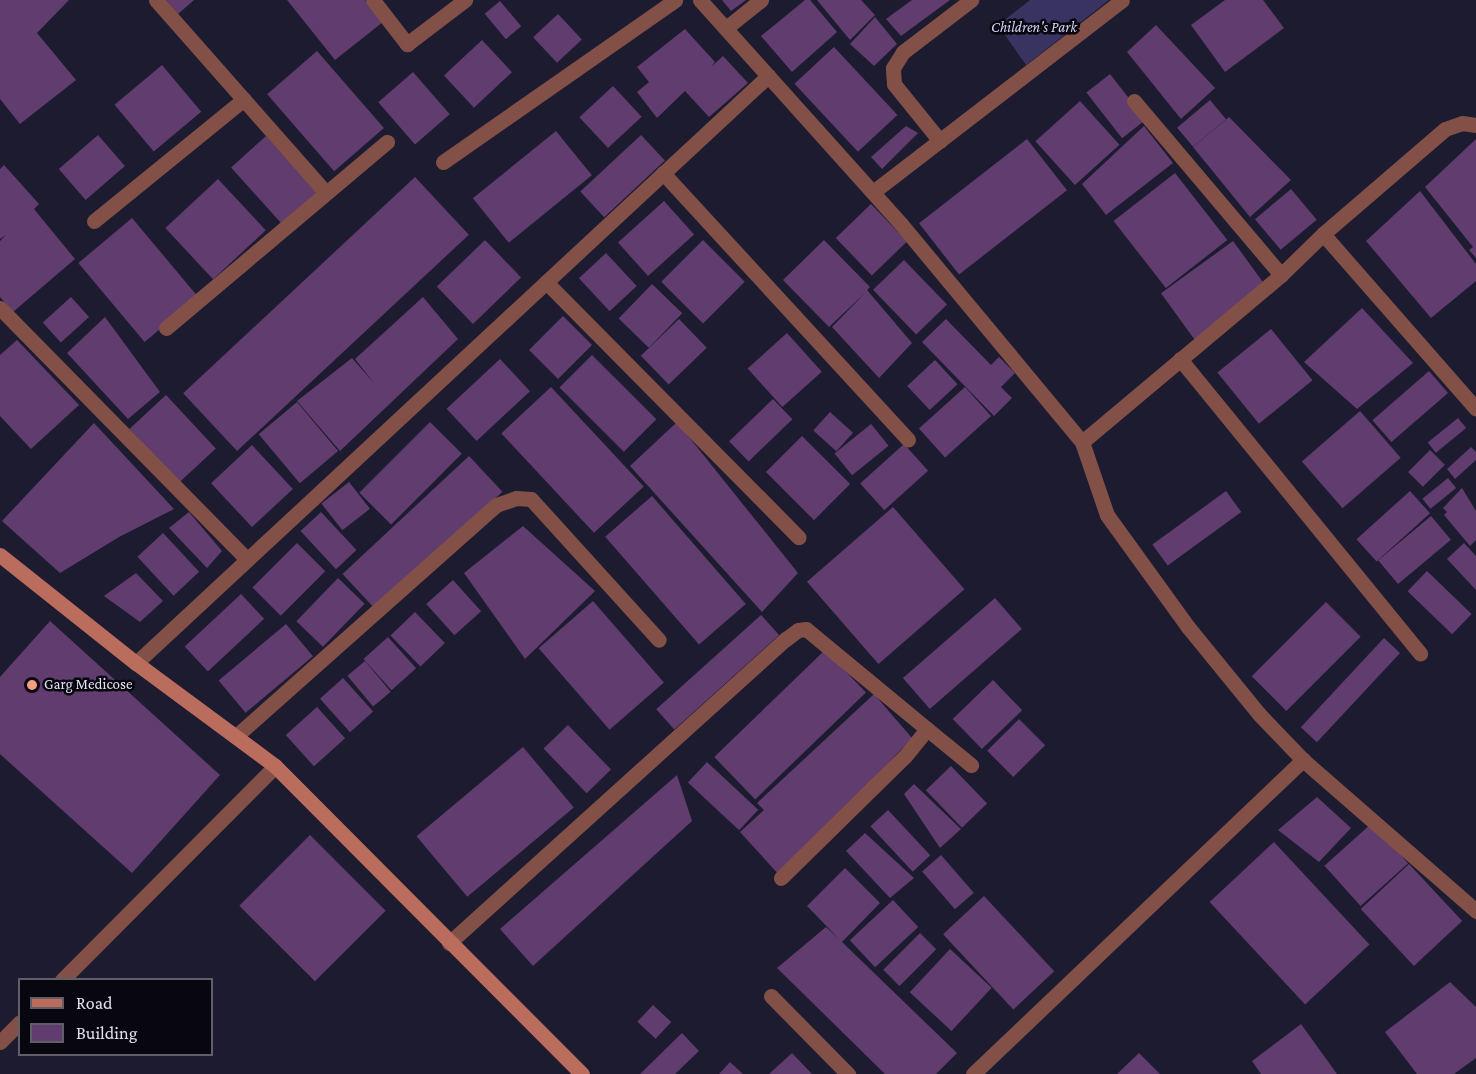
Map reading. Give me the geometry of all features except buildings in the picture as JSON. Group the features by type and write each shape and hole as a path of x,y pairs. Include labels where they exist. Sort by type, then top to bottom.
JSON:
{"street":[{"path":"156,0 326,193"},
{"path":"373,0 407,44 465,0"},
{"path":"443,162 675,0"},
{"path":"700,0 873,192 1082,442 1107,514 1188,627 1259,714 1303,760 1476,911"},
{"path":"726,28 761,0"},
{"path":"940,141 894,84 893,68 903,52 971,0"},
{"path":"873,192 1122,0"},
{"path":"135,663 768,76"},
{"path":"94,221 244,99"},
{"path":"1134,101 1281,275"},
{"path":"1082,442 1281,275 1323,234 1445,129 1462,123 1476,125"},
{"path":"166,328 387,142"},
{"path":"663,173 908,439"},
{"path":"1323,234 1476,409"},
{"path":"546,282 798,537"},
{"path":"0,308 247,559"},
{"path":"1180,359 1420,653"},
{"path":"236,736 496,505 516,498 531,499 659,640"},
{"path":"0,555 135,663 274,766 582,1074"},
{"path":"449,943 798,630 806,629 971,765"},
{"path":"781,878 905,756 927,729"},
{"path":"973,1074 1303,760"},
{"path":"64,978 274,766"},
{"path":"771,996 849,1074"},
{"path":"0,1042 18,1024"}],"green space":[{"name":"Children's Park","path":"1030,0 1109,0 1026,65 998,25"}],"place":[{"name":"Garg Medicose","path":"32,685"}]}
